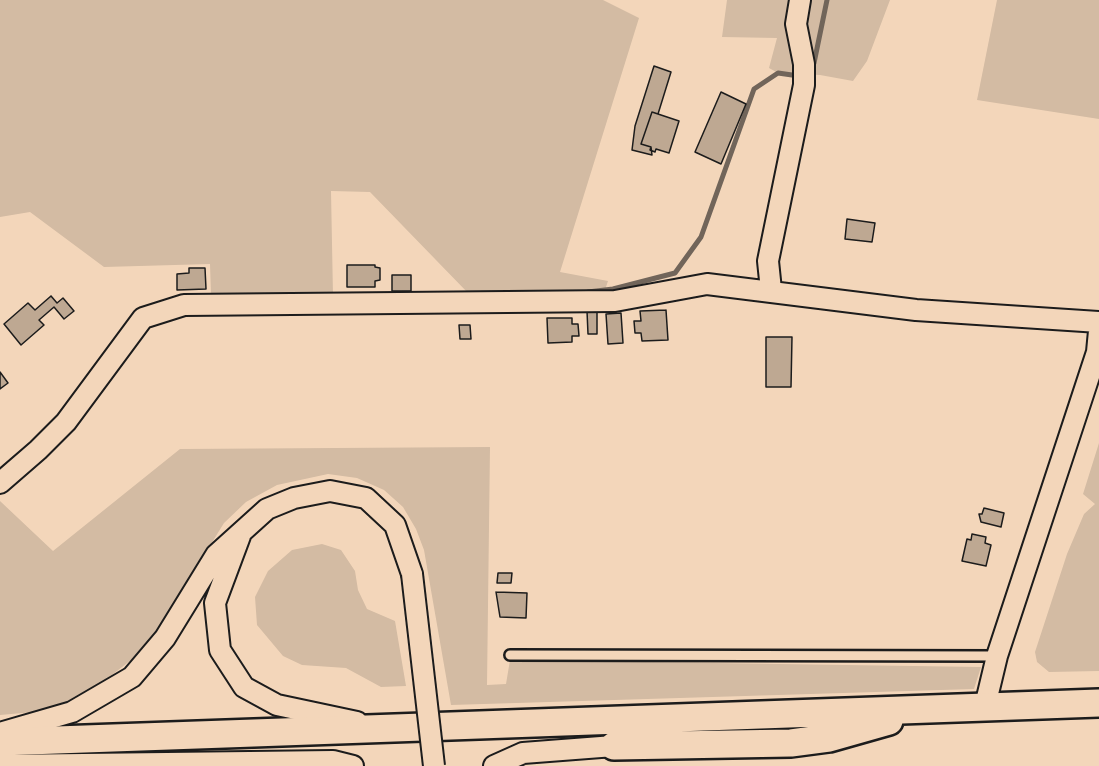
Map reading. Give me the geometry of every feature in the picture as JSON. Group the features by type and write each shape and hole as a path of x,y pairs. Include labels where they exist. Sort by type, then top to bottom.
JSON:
{"main road":[{"path":"0,741 381,726 1099,703"},
{"path":"614,746 791,742 829,738 932,709"}],"street":[{"path":"771,290 768,261 804,86 804,64 796,24 800,0"},
{"path":"0,483 66,422 143,318 184,305 615,301 707,284 771,290 915,310 1099,322"},
{"path":"985,706 997,656 1097,352 1099,331"},
{"path":"0,733 72,712 132,677 165,638 216,555 267,509 294,498 330,491 366,498 395,525 412,574 434,766"},
{"path":"241,533 215,603 220,650 244,687 277,705 381,726"},
{"path":"494,766 523,753 614,746"},
{"path":"0,765 333,761 353,766"}],"lane":[{"path":"510,655 997,656"}],"shaded area":[{"path":"0,0 603,0 639,18 560,272 608,281 602,299 468,293 370,192 331,191 333,296 211,295 210,264 104,267 30,212 0,217"},
{"path":"727,0 890,0 867,61 853,81 820,75 778,73 769,68 777,38 722,37"},
{"path":"997,0 1099,0 1099,119 977,100"},
{"path":"1099,443 1099,671 1049,672 1037,662 1035,652 1067,554 1084,514 1095,504 1083,494"},
{"path":"490,447 487,685 506,684 510,660 981,667 974,689 451,705 424,550 416,529 403,507 384,490 357,478 328,474 277,485 246,502 224,523 159,628 136,656 103,682 71,700 34,712 0,715 0,501 53,551 180,449"},
{"path":"322,544 341,550 355,571 358,590 367,609 395,621 406,686 381,687 346,668 302,665 283,656 257,625 255,597 268,571 292,550"}],"building":[{"path":"654,66 671,72 658,114 652,112 641,144 651,147 652,155 632,150 635,126"},
{"path":"721,92 746,104 721,164 695,152"},
{"path":"652,112 679,121 669,153 656,149 655,152 650,150 651,147 641,144"},
{"path":"847,219 875,223 872,242 845,239"},
{"path":"347,265 375,265 380,268 380,280 375,281 375,287 347,287"},
{"path":"189,268 205,268 206,289 177,290 177,274 189,273"},
{"path":"392,275 411,275 411,291 392,291"},
{"path":"51,296 57,303 63,298 74,311 64,319 54,307 39,320 44,325 21,345 4,324 28,303 35,310"},
{"path":"666,310 668,340 642,341 641,333 635,333 634,321 641,321 640,311"},
{"path":"587,311 597,311 597,334 588,334"},
{"path":"621,313 623,343 608,344 606,314"},
{"path":"547,318 572,318 572,324 578,324 579,336 572,336 572,342 548,343"},
{"path":"459,325 470,325 471,339 460,339"},
{"path":"766,337 792,337 791,387 766,387"},
{"path":"0,372 8,383 0,389"},
{"path":"984,508 1004,513 1001,527 981,522 979,514 982,514"},
{"path":"972,534 986,537 985,543 991,545 986,566 962,561 967,539 971,540"},
{"path":"498,573 512,573 511,583 497,583"},
{"path":"496,592 527,593 526,618 500,617"}],"waterway":[{"path":"810,68 814,63 827,0"},
{"path":"588,292 613,289 675,273 701,237 754,89 778,73 799,76"}]}
